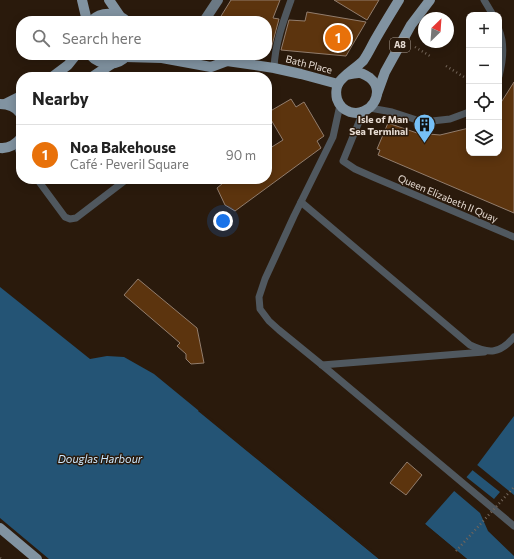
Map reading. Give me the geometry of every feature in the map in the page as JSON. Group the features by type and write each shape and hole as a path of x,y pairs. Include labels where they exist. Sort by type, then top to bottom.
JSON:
{"main road":[{"path":"82,0 86,16"},
{"path":"109,0 121,16"},
{"path":"207,16 218,0"},
{"name":"A8","path":"338,84 363,60 399,0"},
{"name":"A8","path":"367,110 375,102 385,72 411,25 430,0"},
{"path":"98,16 105,14 113,14 117,16"},
{"path":"59,72 72,60"},
{"path":"96,60 106,64 121,60"},
{"name":"Bath Place","path":"173,60 211,67 227,61 274,68 338,84"},
{"path":"100,72 113,63"},
{"path":"347,75 360,73 367,76 373,80 377,94"},
{"path":"338,84 336,91 340,105 355,113 367,110"},
{"path":"2,104 16,98"},
{"path":"2,104 12,106 16,109"},
{"path":"0,148 9,148 16,143"},
{"path":"0,528 37,559"}],"lane":[{"path":"274,68 275,53 291,0"},
{"path":"484,0 491,12"},
{"path":"502,44 502,59"},
{"path":"340,105 333,137 265,279 259,297 260,309 269,322 514,526"},
{"path":"367,110 392,112 423,122 450,119 466,113"},
{"name":"Queen Elizabeth II Quay","path":"367,110 343,161 355,169 514,237"},
{"path":"41,184 65,217 70,219 76,218 120,184"},
{"path":"301,202 470,345 482,350 497,351"},
{"path":"322,365 497,351 508,344 514,337"}],"path":[{"path":"415,47 430,56"},
{"path":"446,66 466,78"},
{"path":"456,551 514,487"}],"water":[{"name":"Douglas Harbour","path":"0,287 90,359 107,356 124,357 154,374 379,559 49,559 0,518"},
{"path":"514,416 514,559 467,559 425,524 478,464"}],"pier":[{"path":"200,409 381,557 381,559 379,559 198,411"},
{"path":"476,464 514,495 514,556 488,531 480,513 453,490 465,476 494,499 500,492 471,469"},
{"path":"425,524 467,559 464,559 424,526"}],"building":[{"path":"231,0 280,0 273,18 279,19 272,45 272,16 221,16"},
{"path":"334,0 379,0 367,20"},
{"path":"307,12 366,22 346,56 281,50 289,20 305,21"},
{"name":"Isle of Man Sea Terminal","path":"514,82 514,213 378,155 380,150 377,149 388,123 417,133 440,135 466,129 466,156 502,156 502,101"},
{"path":"291,99 296,107 304,102 324,136 317,141 321,148 272,184 272,147 283,140 272,121 272,110"},
{"path":"222,184 272,184 235,211 225,205 217,188"},
{"path":"138,279 197,328 204,363 191,364 186,359 186,354 177,346 180,343 124,295"},
{"path":"407,462 422,475 406,495 390,483"}],"place":[{"name":"Noa Bakehouse","path":"338,38"},
{"name":"Isle of Man Sea Terminal","path":"424,144"}]}
